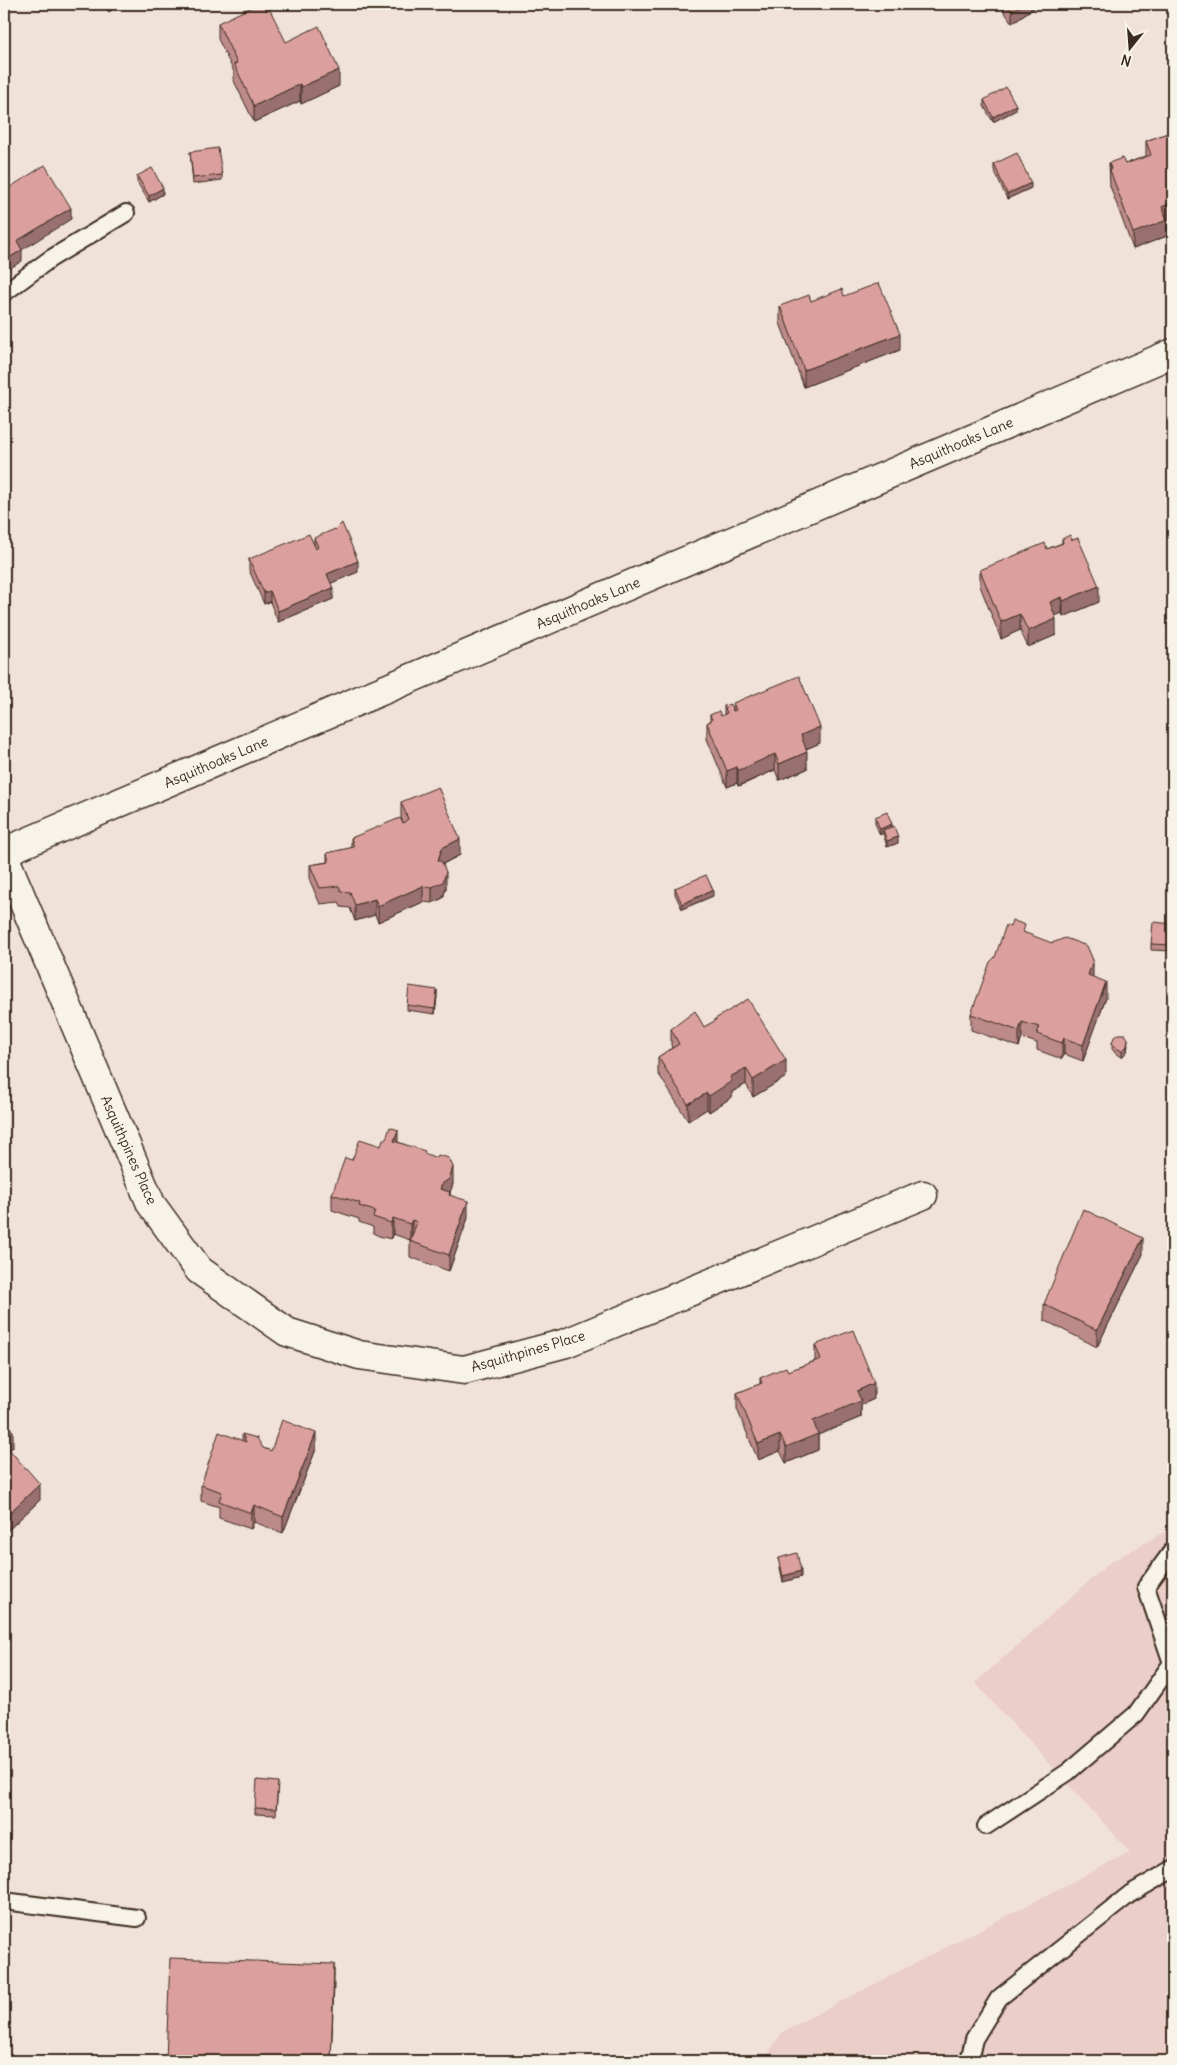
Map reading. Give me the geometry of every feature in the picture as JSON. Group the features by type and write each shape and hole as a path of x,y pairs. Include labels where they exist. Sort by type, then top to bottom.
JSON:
{"street":[{"name":"Asquithoaks Lane","path":"4,854 1173,353"},
{"name":"Asquithpines Place","path":"4,854 151,1204 199,1270 287,1332 359,1355 464,1370 566,1344 923,1195"}],"lane":[{"path":"4,293 50,259 126,213"},
{"path":"986,1826 1068,1772 1136,1714 1172,1663 1146,1587 1173,1550"},
{"path":"969,2061 974,2039 999,1998 1130,1894 1173,1869"},
{"path":"4,1901 137,1918"}],"shaded area":[{"path":"1173,1527 1173,2061 764,2061 782,2032 1130,1852 975,1683 1109,1563"}],"building":[{"path":"258,4 267,4 286,42 319,26 339,70 301,87 300,84 254,106 234,64 237,63 218,23"},
{"path":"1006,4 1023,4 1012,11"},
{"path":"1006,87 1016,105 993,117 984,100"},
{"path":"1173,131 1173,202 1162,207 1167,220 1133,233 1109,163 1122,158 1125,164 1151,155 1146,141"},
{"path":"218,148 222,175 193,178 190,152"},
{"path":"1017,153 1031,183 1007,194 994,164"},
{"path":"45,165 71,208 17,241 22,250 4,261 4,191"},
{"path":"152,168 163,188 149,196 137,176"},
{"path":"879,283 900,334 804,370 780,306 809,295 811,301 842,289 844,296"},
{"path":"342,523 358,561 327,574 333,588 278,611 270,591 264,593 249,559 309,534 316,549 318,547 314,538 335,530"},
{"path":"1070,535 1072,540 1078,538 1099,586 1063,601 1062,597 1050,602 1056,619 1028,631 1020,614 1001,622 980,570 1045,543 1047,549 1063,543 1062,539"},
{"path":"799,676 820,727 801,735 807,752 779,764 775,754 742,769 738,770 737,767 727,771 707,723 712,720 710,715 719,711 721,716 727,713 724,706 730,704 733,711 736,710 733,703"},
{"path":"438,787 460,839 442,848 438,860 442,862 446,872 443,882 432,887 423,886 378,906 375,899 355,905 350,892 341,891 339,886 320,888 310,865 329,862 327,853 354,847 351,838 400,818 403,823 408,819 401,802"},
{"path":"887,812 892,824 880,829 875,817"},
{"path":"894,826 898,837 887,841 883,830"},
{"path":"706,875 713,890 682,904 675,888"},
{"path":"1012,920 1025,925 1023,932 1052,943 1065,938 1087,946 1093,960 1088,975 1106,982 1083,1045 1064,1038 1062,1043 1037,1034 1039,1027 1022,1022 1019,1031 971,1014 1006,925 1010,927"},
{"path":"1153,922 1173,924 1173,945 1151,944"},
{"path":"409,986 437,990 435,1009 407,1005"},
{"path":"748,999 786,1060 753,1080 746,1068 730,1077 732,1081 709,1096 707,1093 688,1104 658,1057 679,1044 671,1029 695,1011 704,1027"},
{"path":"1119,1034 1125,1034 1128,1039 1127,1046 1122,1051 1112,1043 1114,1037"},
{"path":"390,1127 398,1130 394,1141 425,1151 424,1153 434,1157 438,1155 449,1158 453,1167 449,1179 442,1184 440,1189 450,1192 449,1195 468,1201 449,1255 410,1241 417,1222 412,1220 410,1224 393,1218 391,1223 373,1217 375,1211 359,1206 360,1203 332,1194 345,1158 352,1160 360,1139 381,1146 383,1139 386,1139"},
{"path":"1083,1209 1143,1238 1097,1330 1044,1304"},
{"path":"853,1330 874,1383 857,1391 861,1401 813,1421 818,1434 786,1447 780,1435 758,1444 737,1393 762,1383 760,1378 786,1367 788,1371 821,1359 815,1345"},
{"path":"282,1420 316,1433 283,1517 254,1505 251,1513 219,1501 222,1492 201,1485 219,1432 246,1442 242,1434 257,1438 263,1448 271,1451"},
{"path":"4,1421 13,1431 4,1438"},
{"path":"4,1443 40,1484 4,1518"},
{"path":"797,1553 801,1571 783,1576 779,1558"},
{"path":"257,1780 278,1782 276,1809 255,1808"},
{"path":"170,1958 334,1964 331,2061 166,2061"}]}
